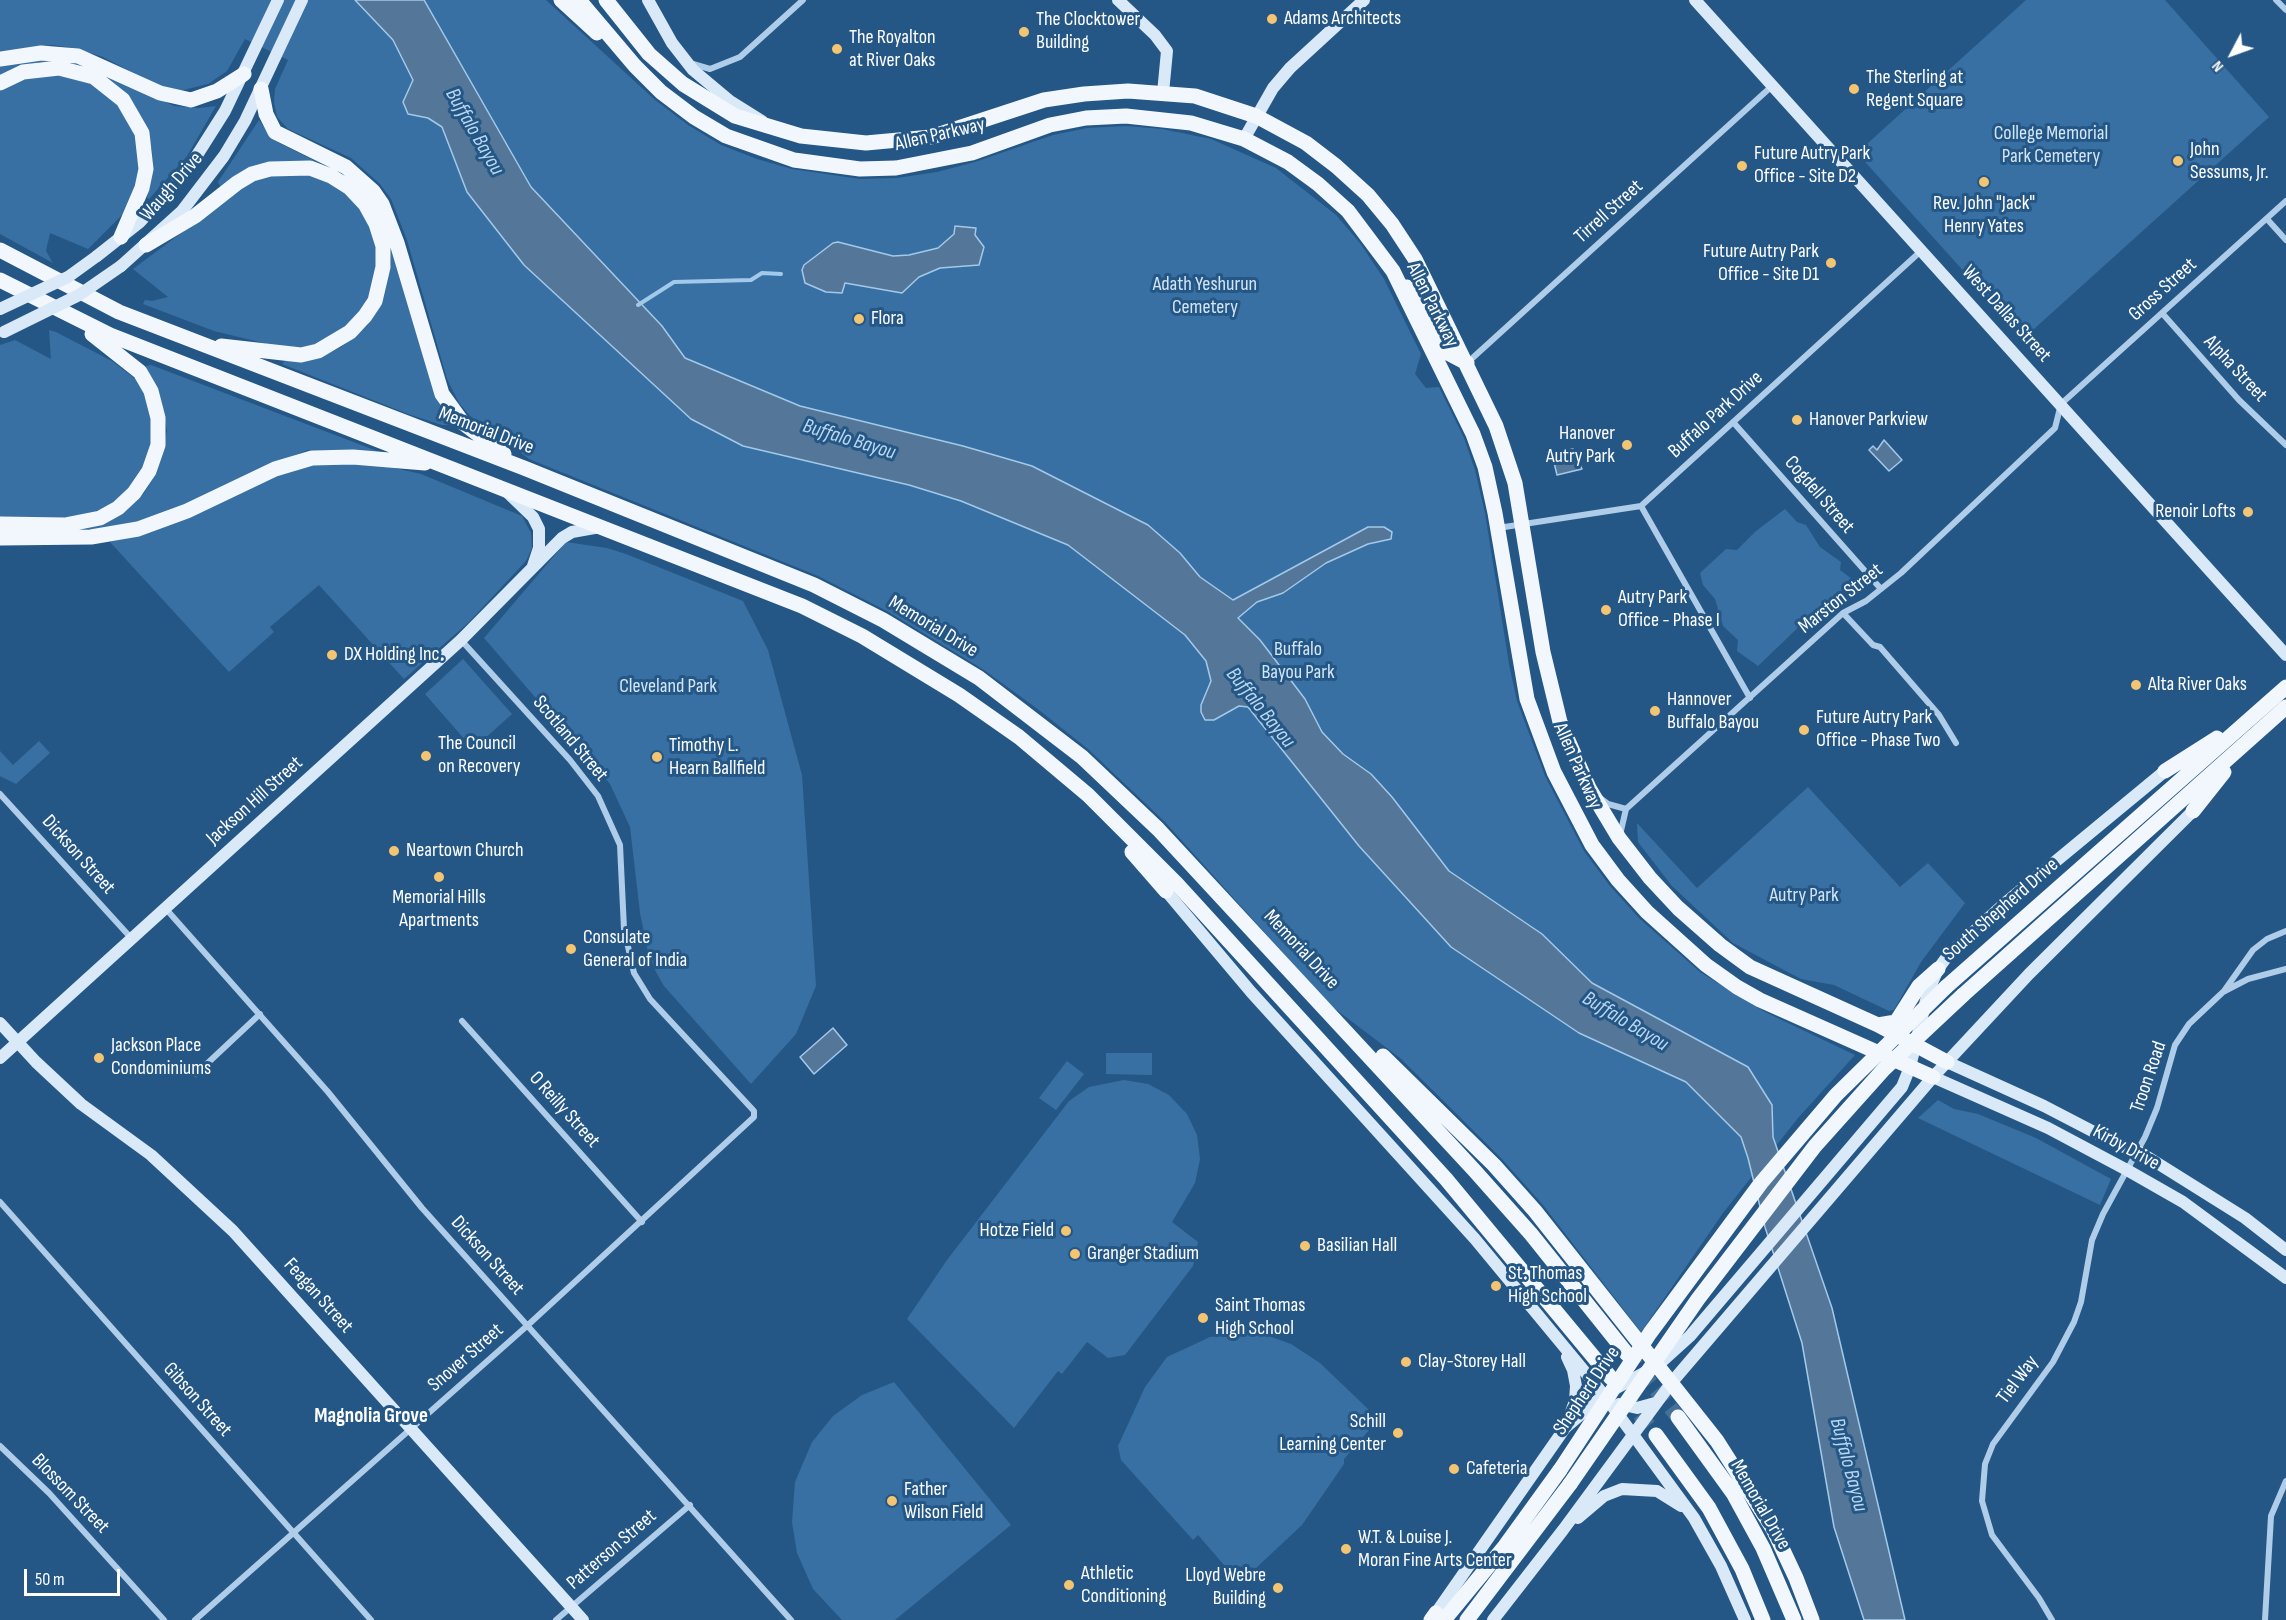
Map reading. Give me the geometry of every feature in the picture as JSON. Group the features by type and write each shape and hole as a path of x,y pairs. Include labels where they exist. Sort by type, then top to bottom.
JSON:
{"main road":[{"path":"561,0 661,92"},
{"name":"Allen Parkway","path":"579,0 635,66 661,92 694,117 726,136 760,150 829,166 896,168 935,162 1068,122 1126,116 1191,123 1244,139 1288,162 1326,191 1348,211 1393,271 1473,434 1485,467 1519,662 1539,734 1572,810 1592,845 1618,880 1678,941 1737,987 1760,1000 1933,1077"},
{"name":"Allen Parkway","path":"606,0 649,54 683,84 735,116 772,128 835,141 876,142 931,137 1044,100 1128,91 1195,96 1256,116 1306,142 1368,195 1392,224 1415,259 1467,363 1505,451 1515,483 1551,688 1560,722 1589,788 1619,838 1665,894 1733,955 1781,983 1878,1025 1947,1062"},
{"path":"0,59 41,53 78,56 160,93 191,100 217,91 245,70"},
{"path":"0,83 23,72 59,68 94,77 123,100 142,133 146,169 142,188 121,237"},
{"path":"264,82 266,114 275,132 346,167 373,190 382,204 397,243 442,394 463,423 524,468"},
{"path":"995,116 1002,142"},
{"path":"146,245 195,216 252,174 288,167 310,168 331,176 350,188 364,204 376,224 383,246 383,267 378,292 365,316 334,343 318,351 288,355 197,343"},
{"name":"Memorial Drive","path":"3,250 120,312 524,468 814,585 883,620 979,678 1033,717 1120,791 1342,1025 1531,1234 1627,1354"},
{"path":"1393,271 1427,310 1448,353 1467,363"},
{"path":"2,282 110,335 802,606 862,636 918,669 993,719 1088,795 1177,884 1446,1179 1611,1378"},
{"path":"0,524 65,525 100,518 118,508 134,493 149,471 158,445 158,418 151,391 140,372 124,357 68,316"},
{"path":"0,538 91,537 138,529 179,515 275,469 312,458 353,456 442,464"},
{"name":"South Shepherd Drive","path":"1761,1184 1836,1095 1946,987 2286,687"},
{"name":"South Shepherd Drive","path":"1776,1195 1850,1104 1963,995 2286,707"},
{"path":"2165,771 2257,712"},
{"path":"2193,811 2240,750"},
{"path":"1088,795 1113,829 1166,891"},
{"path":"1878,1025 1896,1022 1919,986 1938,969"},
{"path":"1342,1025 1370,1044 1494,1165 1535,1211 1672,1382 1717,1441 1767,1520 1796,1578 1812,1620"},
{"name":"Shepherd Drive","path":"1437,1618 1505,1546 1560,1470 1650,1333 1761,1184"},
{"name":"Shepherd Drive","path":"1467,1620 1570,1484 1665,1344 1776,1195"},
{"name":"Memorial Drive","path":"1678,1417 1733,1494 1763,1548 1794,1620"},
{"path":"1656,1435 1709,1508 1742,1569 1763,1620"}],"street":[{"name":"Waugh Drive","path":"0,309 68,276 121,237 165,197 187,171 220,119 278,0"},
{"name":"Waugh Drive","path":"2,333 69,301 121,267 182,211 204,184 245,121 302,0"},
{"path":"648,0 682,57 711,86 772,128"},
{"path":"682,57 704,69 717,67 740,57 803,0"},
{"path":"1118,0 1155,35 1167,51 1163,93"},
{"path":"1244,139 1273,88 1290,68 1364,0"},
{"name":"West Dallas Street","path":"1695,0 2286,655"},
{"path":"2276,0 2286,10"},
{"name":"Tirrell Street","path":"1467,363 1772,86"},
{"name":"Gross Street","path":"2061,404 2286,201"},
{"path":"2267,219 2286,240"},
{"name":"Buffalo Park Drive","path":"1641,506 1922,251"},
{"name":"Alpha Street","path":"2162,313 2239,400 2286,445"},
{"name":"Marston Street","path":"1626,809 1843,613 1881,589 2055,428 2061,404"},
{"name":"Cogdell Street","path":"1733,422 1881,589"},
{"path":"506,491 533,517 539,529 539,548 532,568"},
{"path":"1497,528 1641,506 1750,698"},
{"name":"Jackson Hill Street","path":"0,1058 461,640 532,568 572,532 601,527"},
{"path":"1843,613 1873,645 1880,648 1939,715 1956,743"},
{"name":"Scotland Street","path":"461,640 570,760 598,796 620,845 624,929 634,973 650,999 754,1111 754,1117"},
{"path":"1565,1428 1604,1395 1658,1365 1704,1321 1902,1087 1910,1067 1928,993 1938,969 1949,954 2004,904 2165,771"},
{"path":"1589,788 1608,804 1626,809 1619,838"},
{"name":"Dickson Street","path":"0,794 132,939"},
{"path":"1493,1620 1563,1530 1672,1382 1933,1077 2029,974 2193,811"},
{"path":"1166,891 1251,992 1476,1239 1604,1395 1694,1518 1721,1566 1745,1620"},
{"name":"Dickson Street","path":"166,909 328,1092 422,1208 791,1620"},
{"name":"Troon Road","path":"2138,1151 2157,1108 2175,1045 2189,1024 2223,992 2253,950 2267,939 2286,931"},
{"name":"Troon Road","path":"2223,992 2248,979 2286,969"},
{"path":"196,1074 260,1014"},
{"name":"O Reilly Street","path":"462,1021 642,1222"},
{"name":"Feagan Street","path":"0,1023 81,1104 151,1155 216,1214 583,1620"},
{"name":"Kirby Drive","path":"1947,1062 2044,1106 2121,1146 2138,1151 2245,1218 2286,1250"},
{"name":"Kirby Drive","path":"1933,1077 2048,1128 2127,1170 2183,1202 2286,1278"},
{"name":"Snover Street","path":"195,1620 528,1325 754,1117"},
{"name":"Tiel Way","path":"2052,1620 2039,1598 1992,1535 1982,1501 1985,1464 1993,1444 2053,1362 2074,1322 2081,1302 2092,1240 2103,1214 2138,1151"},
{"name":"Gibson Street","path":"0,1202 371,1620"},
{"path":"1437,1618 1565,1428 1573,1409 1576,1386 1573,1370 1557,1337"},
{"path":"1604,1395 1619,1404 1633,1407 1655,1403"},
{"name":"Blossom Street","path":"0,1446 49,1493 164,1620"},
{"path":"2265,1620 2271,1516 2286,1481"},
{"path":"1563,1530 1604,1496 1622,1489 1657,1491 1676,1501 1694,1518"},
{"name":"Patterson Street","path":"556,1620 690,1505"}],"green space":[{"name":"Buffalo Bayou Park","path":"0,0 546,0 654,99 688,125 721,145 792,169 860,179 897,178 937,172 975,162 1053,135 1087,128 1126,126 1162,129 1211,139 1276,168 1336,215 1360,243 1384,279 1421,354 1415,374 1426,388 1439,387 1464,438 1475,470 1485,513 1517,701 1545,776 1584,851 1610,886 1640,919 1700,972 1765,1012 1855,1055 1798,1118 1723,1213 1641,1332 1543,1205 1501,1158 1400,1058 1330,1005 1165,822 1088,749 1039,710 984,670 887,611 818,576 529,459 470,416 459,403 447,379 407,240 391,199 380,184 351,158 288,129 277,117 274,102 275,89 288,60 245,39 227,71 208,84 179,91 159,86 103,57 74,48 52,45 0,51"},
{"name":"College Memorial Park Cemetery","path":"2026,0 2165,0 2269,117 2024,338 1857,153"},
{"path":"38,59 69,60 91,66 174,106 199,108 216,106 187,156 149,199 147,198 153,168 152,150 144,123 129,98 100,75 67,63 40,62 19,67 0,77 0,65"},
{"path":"49,73 90,83 119,103 136,133 140,175 128,209 88,249 50,233 46,251 53,263 0,234 0,91 24,77"},
{"path":"259,120 269,135 279,143 350,178 380,210 454,425 442,425 408,414 282,364 285,361 304,360 327,354 341,347 367,326 383,297 391,263 380,220 316,165 221,188 218,182"},
{"path":"287,173 316,176 339,187 359,207 372,230 378,255 374,286 357,319 316,346 288,349 214,331 143,304 145,300 152,301 168,297 133,269 248,183 266,175"},
{"path":"49,330 112,361 138,381 151,409 152,450 140,477 129,490 104,509 66,518 0,518 0,345 15,340 51,359"},
{"path":"151,365 385,454 354,450 308,450 248,474 170,512 129,524 86,531 0,529 127,508 144,493 156,474 167,431 161,400 147,373 146,366"},
{"path":"327,461 386,466 421,474 522,516 531,533 532,548 526,561 468,623 404,679 319,585 270,627 274,632 229,672 110,542 152,532 268,477"},
{"path":"1785,509 1797,522 1806,525 1820,547 1841,562 1840,570 1852,579 1845,593 1807,619 1758,666 1737,651 1738,640 1723,626 1715,599 1703,585 1700,573 1726,549 1737,550 1756,531"},
{"name":"Cleveland Park","path":"566,542 607,548 626,554 743,601 768,650 802,775 816,986 796,1034 751,1084 664,986 656,972 648,952 640,913 630,827 610,784 484,638"},
{"path":"463,659 512,714 473,749 425,694"},
{"path":"39,741 50,753 16,784 0,776 0,751 13,765"},
{"name":"Autry Park","path":"1808,787 1900,887 1928,863 1965,903 1921,962 1894,1010 1889,1011 1834,985 1801,979 1733,943 1672,886 1638,842 1637,823 1697,888"},
{"path":"1106,1053 1152,1053 1152,1075 1106,1074"},
{"path":"1067,1061 1084,1074 1056,1110 1039,1098"},
{"name":"Granger Stadium","path":"1124,1080 1148,1084 1169,1095 1187,1114 1197,1135 1200,1159 1195,1183 1172,1222 1198,1242 1193,1266 1125,1355 1108,1358 1087,1342 1062,1374 1058,1371 1014,1428 907,1319 947,1260 1069,1101 1089,1087"},
{"path":"1938,1100 1954,1109 1978,1114 2036,1138 2111,1179 2100,1205 1918,1118"},
{"path":"1258,1332 1291,1344 1320,1363 1368,1409 1370,1429 1344,1459 1344,1464 1302,1525 1256,1568 1224,1565 1198,1535 1193,1540 1121,1460 1118,1446 1145,1387 1167,1357 1210,1337"},
{"name":"Father Wilson Field","path":"894,1382 1011,1525 895,1620 842,1620 813,1589 797,1553 792,1522 795,1482 812,1442 833,1416 862,1395"}],"water":[{"name":"Buffalo Bayou","path":"355,0 424,0 531,187 662,326 685,358 800,406 963,446 1032,466 1148,525 1180,553 1200,577 1233,600 1368,527 1384,527 1392,532 1391,539 1368,544 1326,563 1283,593 1257,602 1238,618 1260,640 1305,699 1322,732 1343,754 1371,774 1392,797 1449,871 1542,934 1592,983 1748,1067 1772,1105 1773,1137 1832,1308 1905,1620 1864,1620 1834,1527 1802,1343 1765,1227 1741,1137 1686,1082 1579,1033 1451,947 1359,846 1248,707 1239,706 1214,720 1205,720 1201,712 1201,705 1211,681 1206,661 1185,635 1068,545 961,501 909,485 743,446 691,419 524,265 467,192 442,127 428,118 408,114 403,102 413,80 393,40"},
{"path":"955,226 976,228 975,235 984,247 979,265 940,268 919,277 902,293 845,283 842,293 826,292 805,283 802,270 804,265 833,243 838,242 893,256 909,255 938,248 954,234"},
{"path":"1884,440 1902,460 1889,471 1869,450 1873,446 1877,450"},
{"path":"1573,449 1582,469 1557,475 1552,454"},
{"path":"833,1028 847,1045 814,1074 800,1057"}],"waterway":[{"path":"638,305 674,282 751,280 762,273 781,274"}],"tunnel":[{"path":"1627,1354 1678,1417"},
{"path":"1611,1378 1656,1435"}],"place":[{"name":"Adams Architects","path":"1272,19"},
{"name":"The Clocktower Building","path":"1024,32"},
{"name":"The Royalton at River Oaks","path":"837,49"},
{"name":"The Sterling at Regent Square","path":"1854,89"},
{"name":"John Sessums, Jr.","path":"2178,161"},
{"name":"Future Autry Park Office - Site D2","path":"1742,166"},
{"name":"Rev. John \"Jack\" Henry Yates","path":"1984,182"},
{"name":"Future Autry Park Office - Site D1","path":"1831,263"},
{"name":"Flora","path":"859,319"},
{"name":"Hanover Parkview","path":"1797,420"},
{"name":"Hanover Autry Park","path":"1627,445"},
{"name":"Renoir Lofts","path":"2248,512"},
{"name":"Autry Park Office - Phase I","path":"1606,610"},
{"name":"DX Holding Inc.","path":"332,655"},
{"name":"Alta River Oaks","path":"2136,685"},
{"name":"Hannover Buffalo Bayou","path":"1655,711"},
{"name":"Future Autry Park Office - Phase Two","path":"1804,730"},
{"name":"The Council on Recovery","path":"426,756"},
{"name":"Timothy L. Hearn Ballfield","path":"657,757"},
{"name":"Neartown Church","path":"394,851"},
{"name":"Memorial Hills Apartments","path":"439,877"},
{"name":"Consulate General of India","path":"571,949"},
{"name":"Jackson Place Condominiums","path":"99,1058"},
{"name":"Hotze Field","path":"1066,1231"},
{"name":"Basilian Hall","path":"1305,1246"},
{"name":"Granger Stadium","path":"1075,1254"},
{"name":"St. Thomas High School","path":"1496,1286"},
{"name":"Saint Thomas High School","path":"1203,1318"},
{"name":"Clay-Storey Hall","path":"1406,1362"},
{"name":"Schill Learning Center","path":"1398,1433"},
{"name":"Cafeteria","path":"1454,1469"},
{"name":"Father Wilson Field","path":"892,1501"},
{"name":"W.T. & Louise J. Moran Fine Arts Center","path":"1346,1549"},
{"name":"Athletic Conditioning","path":"1069,1585"},
{"name":"Lloyd Webre Building","path":"1278,1588"}],"district":[{"name":"Magnolia Grove","path":"371,1417"}],"park label":[{"name":"Adath Yeshurun Cemetery","path":"1205,296"}]}
